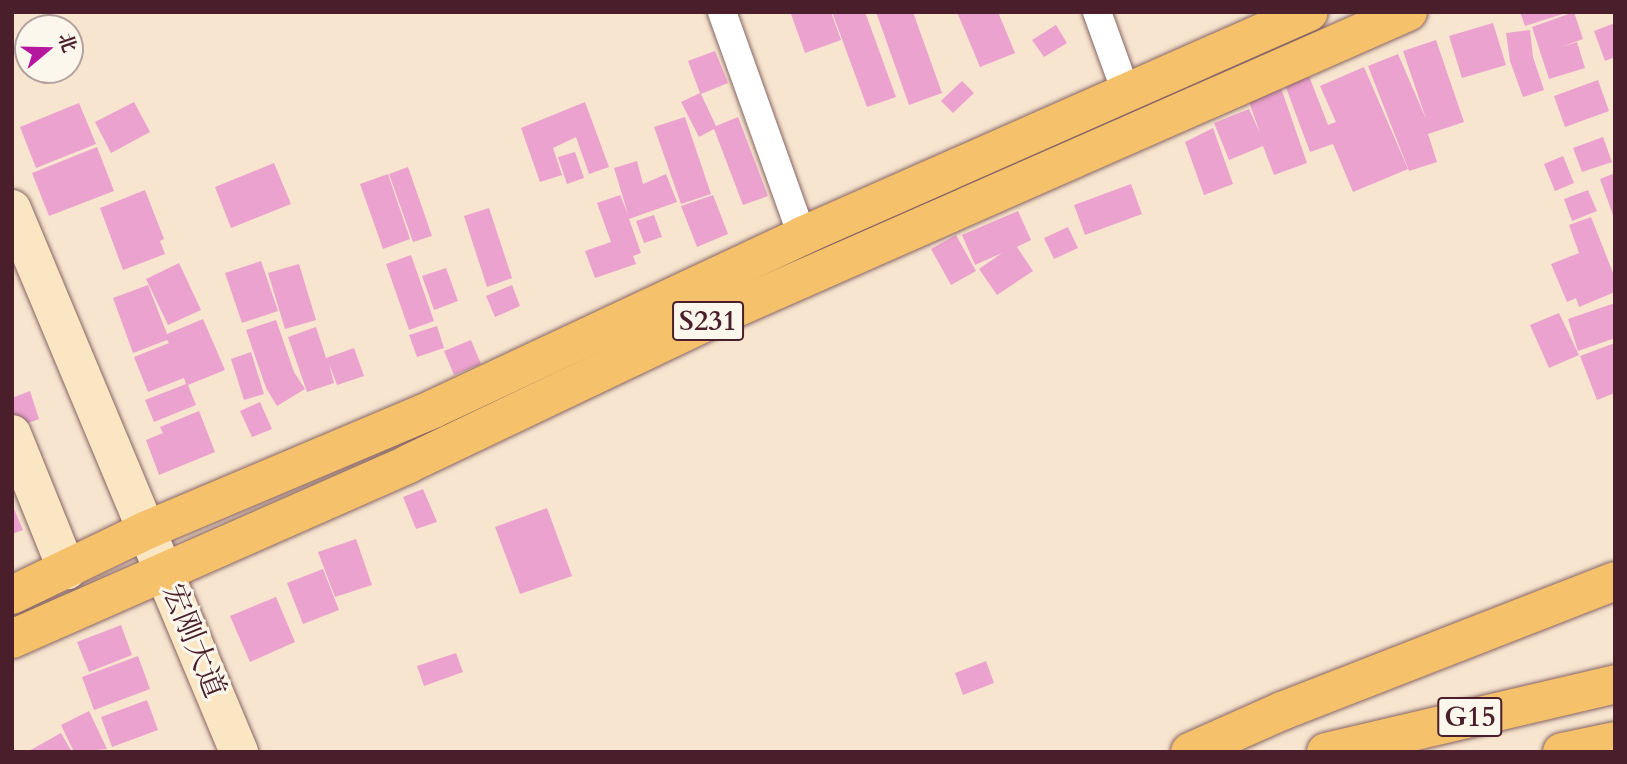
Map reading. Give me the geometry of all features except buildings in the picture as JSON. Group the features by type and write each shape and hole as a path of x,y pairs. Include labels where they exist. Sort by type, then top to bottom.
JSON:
{"main road":[{"path":"12,595 147,530 433,409 802,236 1309,12"},
{"name":"S231","path":"12,639 408,464 729,311 1408,12"},
{"path":"1189,752 1282,711 1615,581"},
{"name":"G15","path":"1326,752 1615,684"},
{"path":"1562,752 1615,741"}],"street":[{"path":"722,12 802,236"},
{"path":"1097,12 1127,94"},
{"name":"宏刚大道","path":"12,209 239,752"},
{"path":"12,433 67,570"}]}
